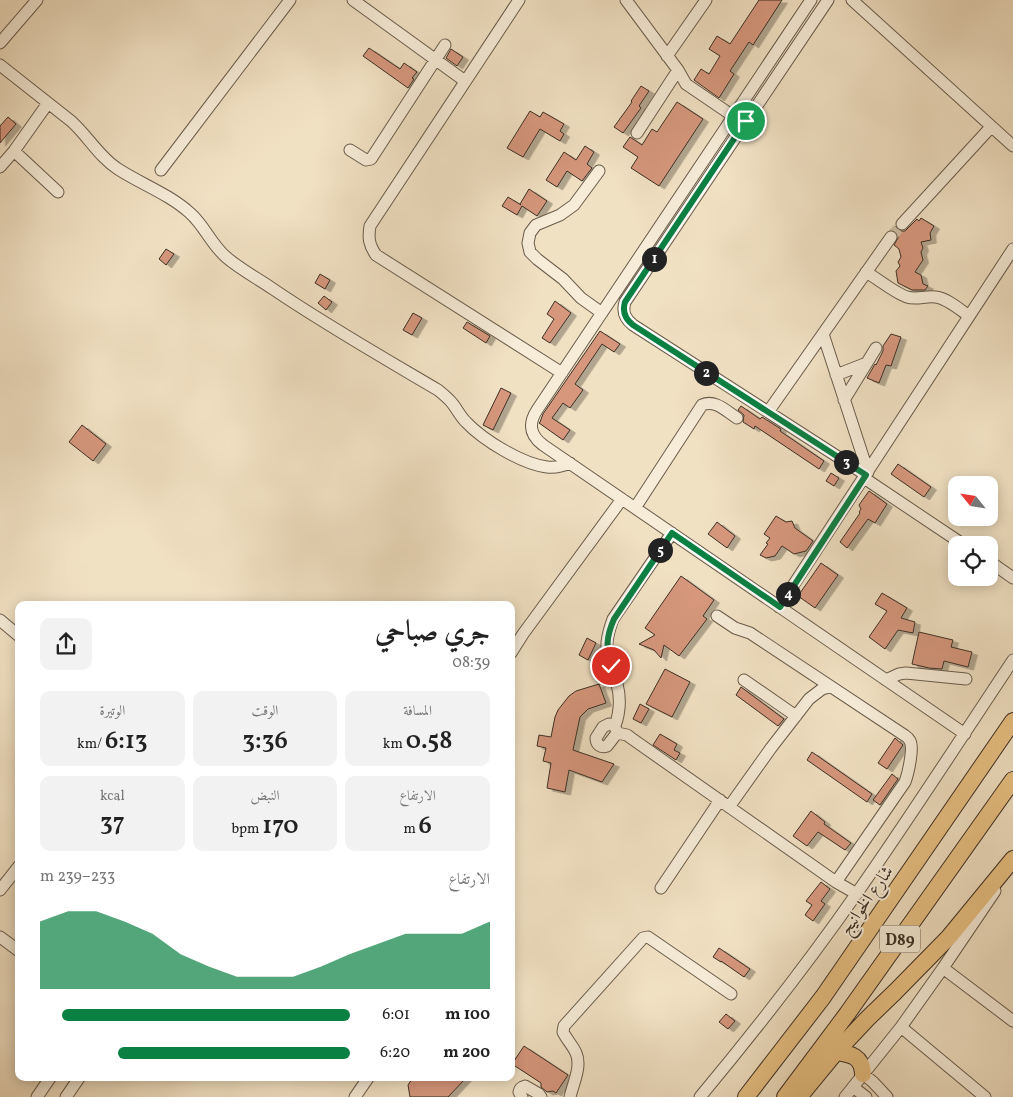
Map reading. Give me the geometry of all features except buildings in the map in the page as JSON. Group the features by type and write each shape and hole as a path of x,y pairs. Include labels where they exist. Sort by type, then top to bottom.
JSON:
{"highway":[{"name":"شارع الخوانيج","path":"746,1097 823,997 1013,721"},
{"name":"D89","path":"785,1097 852,1007 1013,780"},
{"path":"799,1097 836,1052 949,937 1013,859"},
{"path":"836,1052 853,1055 859,1060 862,1067 858,1080"}],"street":[{"path":"0,43 37,0"},
{"path":"161,170 290,0"},
{"path":"353,0 465,81"},
{"path":"519,0 370,226 368,236 370,246 376,255 562,373"},
{"path":"626,0 689,87 733,116"},
{"path":"667,56 706,0"},
{"path":"811,0 532,417 532,433 537,440 570,464 965,734"},
{"path":"828,0 625,302 624,313 629,322 866,475 951,536"},
{"path":"852,0 1013,146"},
{"path":"350,150 366,160 371,159 445,45"},
{"path":"0,65 71,120 107,161 119,170 179,204 190,213 201,224 224,256 292,302 438,390 453,404 463,420 500,449 538,465 560,467 570,464"},
{"path":"637,133 678,70"},
{"path":"0,166 14,151 48,103"},
{"path":"902,224 991,126"},
{"path":"14,151 58,192"},
{"path":"599,171 574,205 560,215 536,226 530,233 528,242 530,252 537,259 563,279 581,298 602,313"},
{"path":"768,412 891,236"},
{"path":"780,607 1013,249"},
{"path":"866,272 904,296 912,299 940,298 969,316"},
{"path":"823,334 866,475"},
{"path":"844,400 876,348"},
{"path":"836,375 866,363"},
{"path":"635,508 702,405 707,402 712,403 737,418"},
{"path":"515,647 622,499"},
{"path":"672,533 614,619 609,631 607,642 608,655 620,695 616,729 836,882 857,894"},
{"path":"998,568 1013,578"},
{"path":"717,616 735,628 750,633 907,737 911,745 905,782 836,882"},
{"path":"0,620 15,633"},
{"path":"700,1097 808,961 857,894 1013,660"},
{"path":"886,680 906,673 966,679"},
{"path":"744,680 796,716"},
{"path":"662,888 724,804 809,699 830,687"},
{"path":"845,1097 901,1026 943,968 1013,865"},
{"path":"0,890 15,871"},
{"path":"0,937 15,948"},
{"path":"570,1097 578,1060 575,1050 563,1032 564,1026 643,938 650,938 730,994"},
{"path":"943,968 1013,1021"},
{"path":"901,1026 985,1097"},
{"path":"858,1080 866,1097"},
{"path":"858,1080 873,1082 886,1097"},
{"path":"37,1097 48,1081"},
{"path":"66,1097 77,1081"},
{"path":"355,1097 366,1081"},
{"path":"522,1097 519,1092 525,1086 541,1097"}],"tunnel":[{"path":"891,237 902,224"}],"route":[{"path":"611,666 607,642 614,619 672,533 780,607 866,475 633,325 624,313 625,302 746,121"}]}
